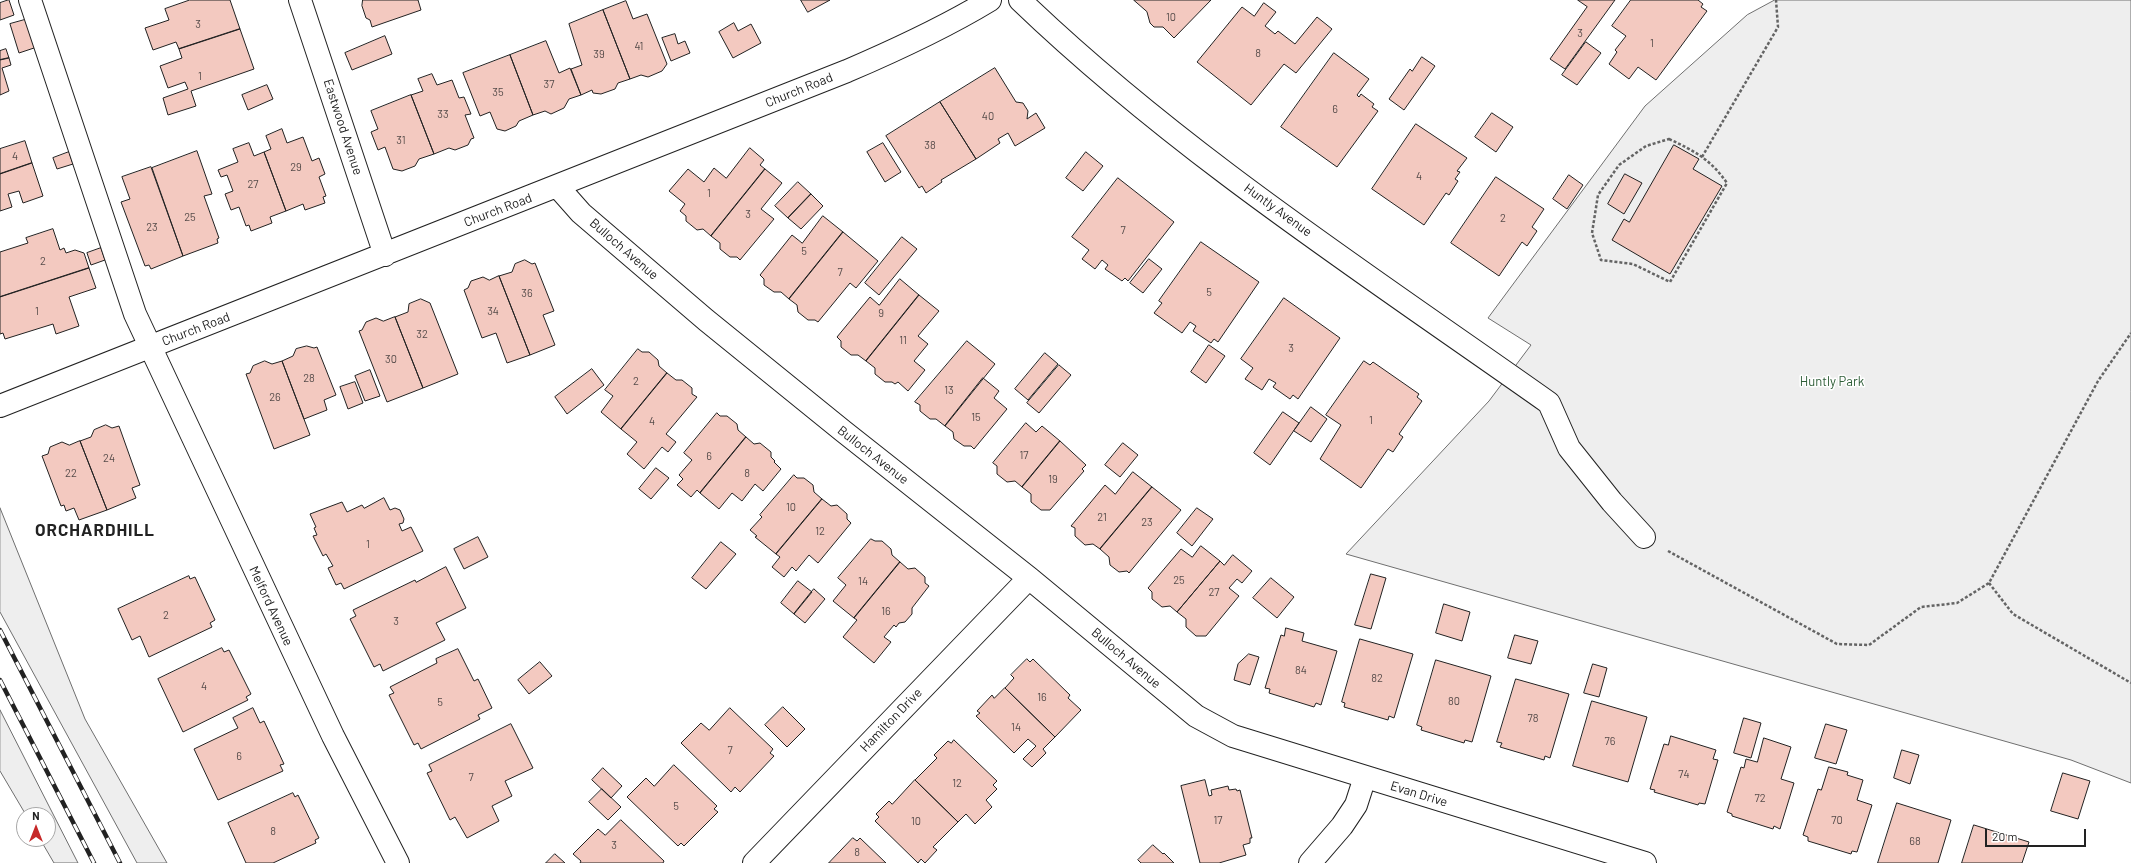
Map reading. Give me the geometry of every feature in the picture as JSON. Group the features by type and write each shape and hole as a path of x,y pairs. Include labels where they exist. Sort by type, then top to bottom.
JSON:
{"street":[{"name":"Melford Avenue","path":"30,0 135,314 332,736 398,863"},
{"name":"Eastwood Avenue","path":"300,0 385,255"},
{"name":"Church Road","path":"0,406 558,187 847,71 906,45 963,16 990,0"},
{"name":"Huntly Avenue","path":"1020,0 1120,89 1218,167 1549,403 1569,448 1612,502 1644,537"},
{"name":"Bulloch Avenue","path":"558,187 582,213 706,320 842,431 1029,578 1196,716"},
{"name":"Hamilton Drive","path":"754,863 1029,578"},
{"name":"Evan Drive","path":"1196,716 1233,736 1645,863"},
{"path":"1310,863 1342,826 1356,805 1365,777"}],"path":[{"path":"1702,157 1778,27 1776,0"},
{"path":"1669,139 1702,157 1717,168 1727,184 1670,282 1633,264 1602,260 1592,233 1598,195 1619,165 1646,146 1669,139"},
{"path":"1644,537 1837,644 1869,645 1921,607 1957,604 1989,583 2098,380 2131,333"},
{"path":"1989,583 2013,614 2131,682"}],"green space":[{"name":"Huntly Park","path":"1775,0 2131,0 2131,783 2071,760 1346,554 1489,401 1531,345 1488,318 1645,106 1747,15"},
{"path":"0,508 85,719 167,863 137,863 0,612"},
{"path":"0,710 49,807 21,807 0,771"},
{"path":"56,820 78,863 54,863 45,847 56,847"}],"building":[{"path":"9,0 14,15 0,20 0,3"},
{"path":"190,0 230,0 240,29 179,49 176,42 153,50 145,28 169,20 165,9"},
{"path":"363,0 418,0 421,10 372,27 370,20 366,18 362,6"},
{"path":"801,0 830,0 808,12"},
{"path":"1134,0 1211,0 1174,38 1163,27 1154,27 1150,23 1147,12"},
{"path":"1578,0 1615,0 1565,69 1550,59 1587,7"},
{"path":"1631,0 1698,0 1703,4 1701,7 1707,11 1656,80 1638,67 1629,79 1609,64 1617,52 1615,50 1626,36 1612,26"},
{"path":"626,1 633,19 647,14 667,64 662,71 648,77 641,75 630,79 603,10"},
{"path":"1264,3 1276,12 1265,26 1275,34 1278,31 1295,44 1317,17 1332,29 1296,73 1284,64 1251,105 1197,62 1242,7 1254,16"},
{"path":"603,10 630,79 618,83 615,89 601,94 593,93 592,90 581,95 571,69 582,65 569,24"},
{"path":"28,19 37,47 19,53 10,24"},
{"path":"734,23 738,31 751,24 761,43 733,58 719,32"},
{"path":"240,29 254,69 191,91 196,106 168,115 163,98 188,89 185,82 168,88 160,66 182,58 179,49"},
{"path":"675,34 678,44 685,41 690,53 671,61 662,38"},
{"path":"385,36 392,54 352,70 345,53"},
{"path":"546,41 559,73 570,68 581,95 569,99 564,108 551,114 545,111 533,115 510,55"},
{"path":"1586,42 1601,53 1577,85 1562,75"},
{"path":"6,49 9,58 0,60 0,51"},
{"path":"1334,53 1369,79 1357,95 1359,97 1361,94 1374,104 1372,107 1378,111 1337,167 1281,127"},
{"path":"510,55 533,115 519,121 516,126 505,131 497,129 490,112 480,116 463,73"},
{"path":"1422,57 1435,66 1404,110 1389,99 1410,69 1412,71"},
{"path":"9,58 11,65 2,68 9,91 0,95 0,60"},
{"path":"995,68 1016,102 1023,103 1028,111 1027,119 1036,113 1045,128 1015,146 1008,133 998,139 1000,143 976,159 940,102"},
{"path":"432,74 437,85 452,80 459,98 464,97 471,114 465,115 474,138 471,139 468,145 455,150 449,148 434,154 411,95 423,91 418,79"},
{"path":"267,85 273,99 248,110 242,95"},
{"path":"411,95 434,154 419,159 415,166 402,171 393,169 385,147 378,150 371,132 378,129 371,111"},
{"path":"940,102 976,159 941,180 942,182 926,193 922,186 919,188 886,136"},
{"path":"1492,113 1513,127 1496,152 1475,137"},
{"path":"1416,124 1467,158 1457,171 1460,172 1455,179 1458,181 1449,195 1446,193 1424,225 1372,189"},
{"path":"282,129 287,143 303,137 312,161 319,158 325,174 319,177 326,196 323,197 325,203 305,210 303,204 286,211 264,152 271,149 266,136"},
{"path":"25,141 32,163 0,174 0,149"},
{"path":"249,143 254,156 264,152 286,211 270,217 272,223 251,231 249,225 246,226 239,207 231,210 225,194 233,191 227,175 221,177 218,170 238,162 233,149"},
{"path":"883,143 901,172 885,182 867,152"},
{"path":"1674,145 1699,159 1693,169 1722,186 1670,274 1612,240 1624,219 1629,222"},
{"path":"750,148 764,160 760,165 765,169 711,236 703,229 697,230 686,221 686,216 680,211 685,204 669,191 688,169 704,182 714,168 726,178"},
{"path":"197,151 212,194 204,196 219,238 217,239 218,243 183,256 152,168"},
{"path":"69,152 73,164 57,169 53,158"},
{"path":"1086,152 1103,166 1083,191 1066,178"},
{"path":"32,163 43,196 23,203 19,191 8,194 12,207 0,211 0,174"},
{"path":"151,167 183,256 151,269 149,265 145,266 121,202 130,199 122,177"},
{"path":"765,169 782,183 761,209 774,219 740,260 737,257 730,257 720,249 720,243 711,236"},
{"path":"1625,174 1642,183 1624,214 1608,204"},
{"path":"1569,175 1583,185 1567,209 1553,199"},
{"path":"1496,177 1544,209 1532,227 1537,231 1527,246 1522,242 1499,276 1451,243"},
{"path":"1118,178 1174,222 1128,281 1125,278 1122,281 1105,269 1108,265 1102,260 1095,269 1082,259 1089,250 1072,237"},
{"path":"798,182 811,194 788,218 775,206"},
{"path":"811,194 823,206 801,229 788,218"},
{"path":"823,216 843,232 789,299 781,292 774,292 764,285 764,279 760,275 792,235 802,243"},
{"path":"53,229 60,250 64,248 66,253 75,250 84,253 89,268 0,297 0,252 28,243 26,238"},
{"path":"843,232 878,261 856,288 850,283 818,322 815,320 808,320 798,312 797,305 789,299"},
{"path":"902,237 917,249 879,295 865,283"},
{"path":"1201,242 1259,282 1218,342 1214,339 1211,343 1193,331 1196,326 1190,322 1182,333 1154,313 1162,303 1159,301"},
{"path":"101,248 105,260 91,265 87,253"},
{"path":"1149,259 1162,269 1143,293 1130,283"},
{"path":"525,260 532,264 535,263 554,311 543,315 555,345 530,355 499,276 512,272 515,264"},
{"path":"89,268 96,288 69,297 79,326 56,334 53,324 5,339 3,333 0,334 0,297"},
{"path":"499,276 530,355 507,363 496,333 482,338 464,290 468,288 471,281 483,277 489,280"},
{"path":"900,279 919,295 866,361 858,355 851,355 841,347 841,341 837,337 870,297 879,305"},
{"path":"919,295 939,311 918,336 928,344 914,361 925,370 908,391 898,382 895,384 892,382 885,382 875,374 875,368 866,361"},
{"path":"1284,298 1340,338 1298,399 1293,395 1290,399 1273,387 1276,383 1269,379 1262,390 1245,379 1253,368 1241,359"},
{"path":"421,299 430,303 458,374 423,388 395,317 408,312 409,304"},
{"path":"395,317 423,388 387,402 359,331 362,330 366,322 376,318 383,321"},
{"path":"967,341 995,364 945,426 936,419 930,419 920,411 920,405 915,402"},
{"path":"1209,345 1225,356 1206,383 1191,372"},
{"path":"307,346 314,348 317,347 336,395 324,400 327,410 304,419 282,361 293,356 296,349"},
{"path":"638,349 642,352 649,352 658,360 659,366 667,373 621,429 601,412 613,396 605,390"},
{"path":"1045,353 1058,364 1028,400 1015,389"},
{"path":"265,361 272,364 282,361 310,435 274,449 246,374 250,373 253,366"},
{"path":"1364,361 1370,365 1373,362 1419,394 1417,397 1422,401 1399,434 1403,437 1393,452 1388,449 1361,488 1320,459 1341,425 1326,415"},
{"path":"1059,365 1071,375 1039,413 1027,403"},
{"path":"592,369 604,385 567,414 555,397"},
{"path":"370,370 380,396 365,401 355,376"},
{"path":"667,373 676,380 682,380 692,388 692,394 697,397 666,434 676,442 668,452 662,447 644,469 627,454 637,442 621,429"},
{"path":"983,378 999,391 994,398 1007,409 974,449 971,446 964,446 954,439 953,432 945,426"},
{"path":"355,382 363,403 348,409 340,387"},
{"path":"1311,407 1327,419 1311,442 1294,431"},
{"path":"1283,412 1299,423 1270,465 1254,453"},
{"path":"717,413 720,416 727,416 737,424 738,430 746,437 700,493 697,490 691,497 677,485 683,479 679,475 692,460 684,453"},
{"path":"1026,423 1036,432 1042,426 1060,441 1022,487 1015,481 1007,482 997,474 997,466 993,463"},
{"path":"106,425 112,428 119,426 140,485 132,488 136,498 107,510 80,441 91,437 94,430"},
{"path":"746,437 754,444 760,443 771,452 771,457 781,469 763,491 755,484 742,501 732,493 719,509 700,493"},
{"path":"80,441 107,510 79,520 74,508 66,511 64,505 61,506 42,456 48,454 50,447 62,442 69,445"},
{"path":"1060,441 1086,465 1082,469 1084,471 1050,510 1041,510 1031,502 1031,494 1022,487"},
{"path":"1123,443 1138,455 1120,477 1105,465"},
{"path":"656,468 669,478 651,499 639,489"},
{"path":"1133,472 1152,487 1100,549 1093,544 1085,545 1075,536 1075,528 1071,526 1105,485 1115,494"},
{"path":"794,475 797,478 804,478 813,485 814,492 822,499 776,554 755,537 757,536 750,530 762,517 760,515"},
{"path":"1152,487 1181,510 1129,573 1127,571 1119,572 1110,565 1109,557 1100,549"},
{"path":"384,498 390,510 395,508 400,510 404,519 403,523 399,524 402,531 411,527 423,551 344,589 341,583 336,585 328,568 333,566 326,554 323,556 313,536 317,535 314,528 316,527 310,514 342,502 347,512 362,505 364,508"},
{"path":"822,499 831,506 837,505 847,514 847,519 851,523 818,563 809,555 796,571 792,567 784,577 772,567 780,557 776,554"},
{"path":"1197,508 1213,519 1192,546 1177,533"},
{"path":"478,537 488,557 464,569 454,549"},
{"path":"871,539 875,541 882,541 891,549 892,555 900,562 854,618 833,601 846,585 838,578"},
{"path":"721,542 736,554 706,589 692,578"},
{"path":"1201,546 1220,561 1177,612 1170,606 1162,607 1152,599 1152,592 1148,588 1181,549 1192,557"},
{"path":"1233,555 1252,571 1242,583 1237,579 1229,588 1239,596 1206,636 1196,636 1186,627 1186,619 1177,612 1220,561 1224,565"},
{"path":"900,562 908,569 915,568 925,577 925,583 929,586 912,608 912,614 905,622 899,623 896,627 894,625 884,637 891,642 874,663 843,637 857,620 854,618"},
{"path":"446,567 466,608 436,623 445,640 383,671 380,664 374,667 350,619 356,616 353,610 415,580 416,582"},
{"path":"1371,574 1386,578 1371,629 1355,625"},
{"path":"189,576 190,579 195,577 215,620 210,623 212,627 149,657 140,636 132,640 118,609"},
{"path":"1271,578 1294,597 1277,618 1253,598"},
{"path":"798,581 812,592 794,614 781,603"},
{"path":"814,589 825,599 805,623 794,614"},
{"path":"1444,604 1470,612 1462,641 1436,633"},
{"path":"1286,628 1304,633 1302,641 1337,651 1321,705 1316,703 1314,707 1269,693 1270,689 1265,688 1281,635 1284,636"},
{"path":"1515,635 1538,641 1531,664 1508,658"},
{"path":"1360,639 1413,654 1394,718 1389,716 1388,720 1344,707 1345,703 1342,702"},
{"path":"222,648 224,652 229,650 251,694 246,697 248,700 183,732 158,679"},
{"path":"458,649 474,681 478,679 492,708 478,715 480,719 421,749 418,743 414,745 389,695 394,693 390,687 437,663 436,659"},
{"path":"1249,654 1259,657 1250,685 1234,680 1238,664"},
{"path":"1027,659 1030,662 1033,659 1070,695 1068,698 1081,710 1055,737 1005,688 1014,678 1011,675"},
{"path":"1436,660 1491,676 1472,742 1465,740 1464,743 1421,730 1422,727 1417,725"},
{"path":"540,662 552,676 529,694 518,680"},
{"path":"1593,664 1607,668 1599,697 1584,693"},
{"path":"1516,679 1569,694 1550,758 1545,756 1544,760 1500,747 1502,743 1497,742"},
{"path":"1005,688 1055,737 1043,749 1046,753 1032,767 1023,759 1036,746 1028,739 1014,753 976,716 980,713 977,711 992,695 994,698"},
{"path":"1592,701 1647,717 1628,782 1573,766"},
{"path":"783,707 805,729 787,747 765,725"},
{"path":"253,708 260,723 264,721 284,764 280,765 283,771 218,800 194,749 238,728 233,718"},
{"path":"730,708 773,749 770,753 774,756 740,792 735,787 731,792 681,743 701,723 709,730"},
{"path":"1744,718 1761,723 1751,758 1734,753"},
{"path":"511,724 533,768 505,781 512,796 492,806 499,821 467,838 455,817 450,820 427,773 432,771 429,765"},
{"path":"1826,724 1847,730 1836,764 1815,758"},
{"path":"1671,736 1716,750 1713,759 1718,760 1705,804 1699,803 1698,805 1654,792 1655,790 1650,789 1664,744 1668,745"},
{"path":"1764,738 1791,747 1781,779 1794,783 1780,829 1774,826 1773,829 1732,816 1732,814 1727,812 1741,767 1744,768 1746,759 1757,762"},
{"path":"954,740 997,781 993,785 997,789 986,800 992,807 975,824 966,814 958,822 915,780 937,758 934,755 948,741 951,743"},
{"path":"1902,750 1919,755 1910,784 1894,778"},
{"path":"674,765 717,806 714,809 718,812 684,846 681,843 678,846 627,797 646,778 654,786"},
{"path":"1829,767 1848,772 1847,775 1863,780 1857,800 1872,805 1857,852 1852,851 1851,854 1808,841 1808,837 1803,835 1818,789 1821,790"},
{"path":"603,768 622,786 611,798 592,780"},
{"path":"2063,773 2090,781 2078,819 2051,811"},
{"path":"915,780 958,822 933,847 937,850 925,863 921,859 918,863 875,821 879,817 876,814 889,801 892,804"},
{"path":"1205,780 1209,796 1212,795 1211,790 1228,786 1229,790 1240,790 1252,838 1250,838 1250,843 1243,845 1246,855 1219,863 1200,863 1181,786"},
{"path":"602,789 621,807 608,820 589,802"},
{"path":"293,793 295,797 298,795 319,838 315,840 316,843 273,863 246,863 228,823"},
{"path":"1897,803 1951,820 1938,863 1878,863"},
{"path":"621,820 664,861 663,863 580,863 581,861 573,854 598,829 605,835"},
{"path":"1974,825 2029,842 2022,863 1962,863"},
{"path":"853,838 857,841 860,838 886,863 829,863"},
{"path":"1153,845 1174,863 1141,863 1138,860"},
{"path":"555,854 565,863 546,863"}],"railway":[{"path":"0,630 120,863"},
{"path":"0,680 94,863"}],"district":[{"name":"ORCHARDHILL","path":"95,530"}]}
